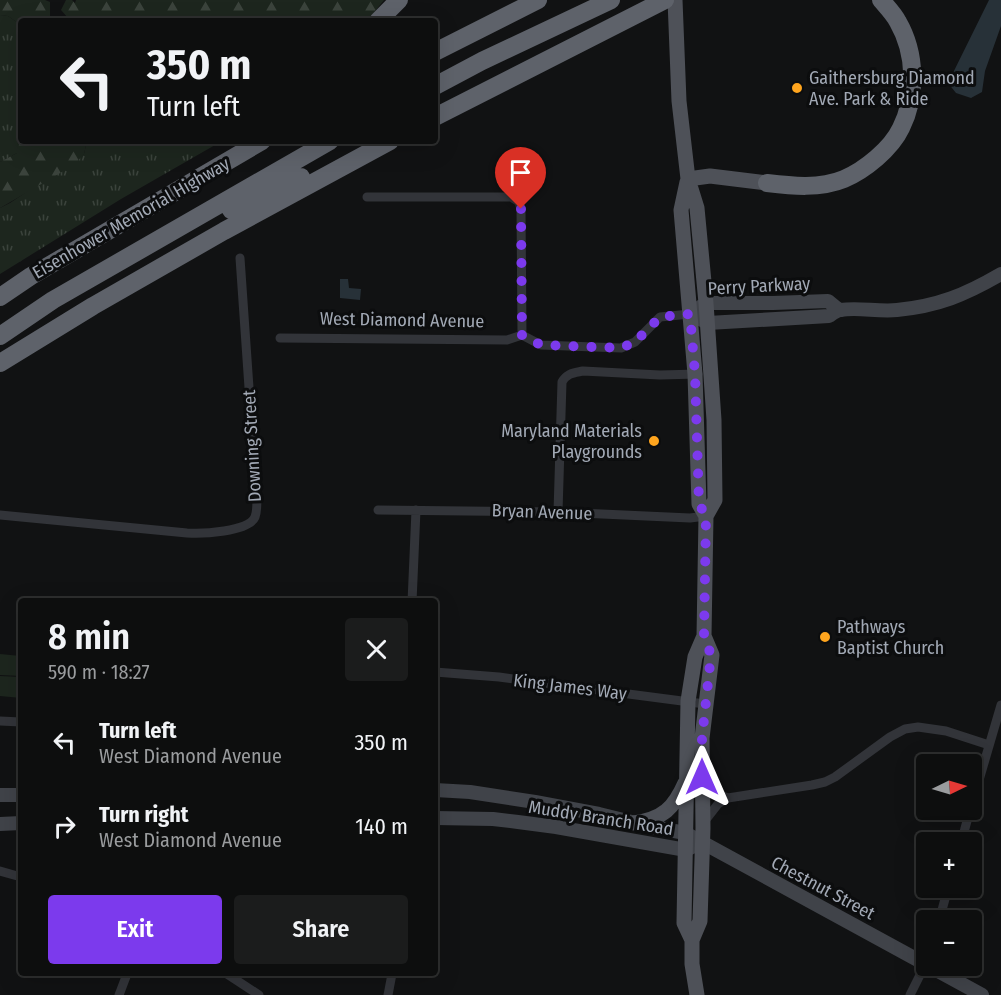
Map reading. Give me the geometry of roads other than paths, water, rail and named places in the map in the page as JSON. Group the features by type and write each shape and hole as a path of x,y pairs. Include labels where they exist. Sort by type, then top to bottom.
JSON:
{"highway":[{"path":"381,18 399,0"},
{"path":"438,50 538,0"},
{"path":"438,84 611,0"},
{"path":"438,114 664,0"},
{"path":"767,183 798,186 821,185 842,180 860,171 876,159 900,130 906,118 913,81 910,51 898,22 881,0"},
{"path":"213,170 244,144"},
{"name":"Eisenhower Memorial Highway","path":"0,297 31,276 257,144"},
{"path":"0,336 52,300 325,144"},
{"path":"128,257 371,144"},
{"path":"0,363 93,306 224,231 384,144"}],"main road":[{"path":"675,0 679,100 687,179 697,208 714,420 715,500 706,516 704,636 711,655 702,738 685,833 684,923 692,940"},
{"path":"687,179 710,176 767,183"},
{"path":"687,179 681,210 695,374 699,504 706,516"},
{"path":"697,995 692,964 692,940 700,921 703,823 694,779 688,701 695,657 704,636"},
{"path":"634,823 646,821 668,811 694,779"}],"street":[{"path":"367,197 503,196 519,201 521,209 522,335 541,345 621,348 635,342 660,317 690,314"},
{"name":"Downing Street","path":"0,515 199,534 240,528 252,522 256,509 255,474 240,258"},
{"name":"Perry Parkway","path":"839,310 828,301 706,303 690,314 708,324 829,316 839,310 895,310 926,306 955,298 1001,274"},
{"name":"West Diamond Avenue","path":"280,338 507,340 522,335"},
{"path":"558,512 562,382 565,376 583,371 660,375 711,371"},
{"name":"Bryan Avenue","path":"378,510 558,512 690,518 706,516"},
{"path":"412,598 416,510"},
{"name":"King James Way","path":"438,672 499,677 705,704"},
{"path":"982,769 1001,705"},
{"path":"0,721 18,722"},
{"path":"703,823 718,804 728,798 825,782 905,729 918,727 946,731 989,744"},
{"path":"694,779 717,794 728,798"},
{"name":"Muddy Branch Road","path":"438,789 535,802 598,814 685,833 701,843"},
{"path":"0,795 18,795"},
{"name":"Muddy Branch Road","path":"438,818 493,819 528,823 686,850 701,843"},
{"path":"0,824 18,823"},
{"name":"Chestnut Street","path":"701,843 916,958"},
{"path":"0,871 18,876"},
{"path":"119,995 126,976"},
{"path":"230,976 259,995"},
{"path":"388,995 392,976"},
{"path":"910,995 920,976"},
{"name":"Chestnut Street","path":"948,976 982,995"}],"place":[{"name":"Gaithersburg Diamond Ave. Park & Ride","path":"797,88"},
{"name":"Maryland Materials Playgrounds","path":"654,441"},
{"name":"Pathways Baptist Church","path":"825,637"}]}
